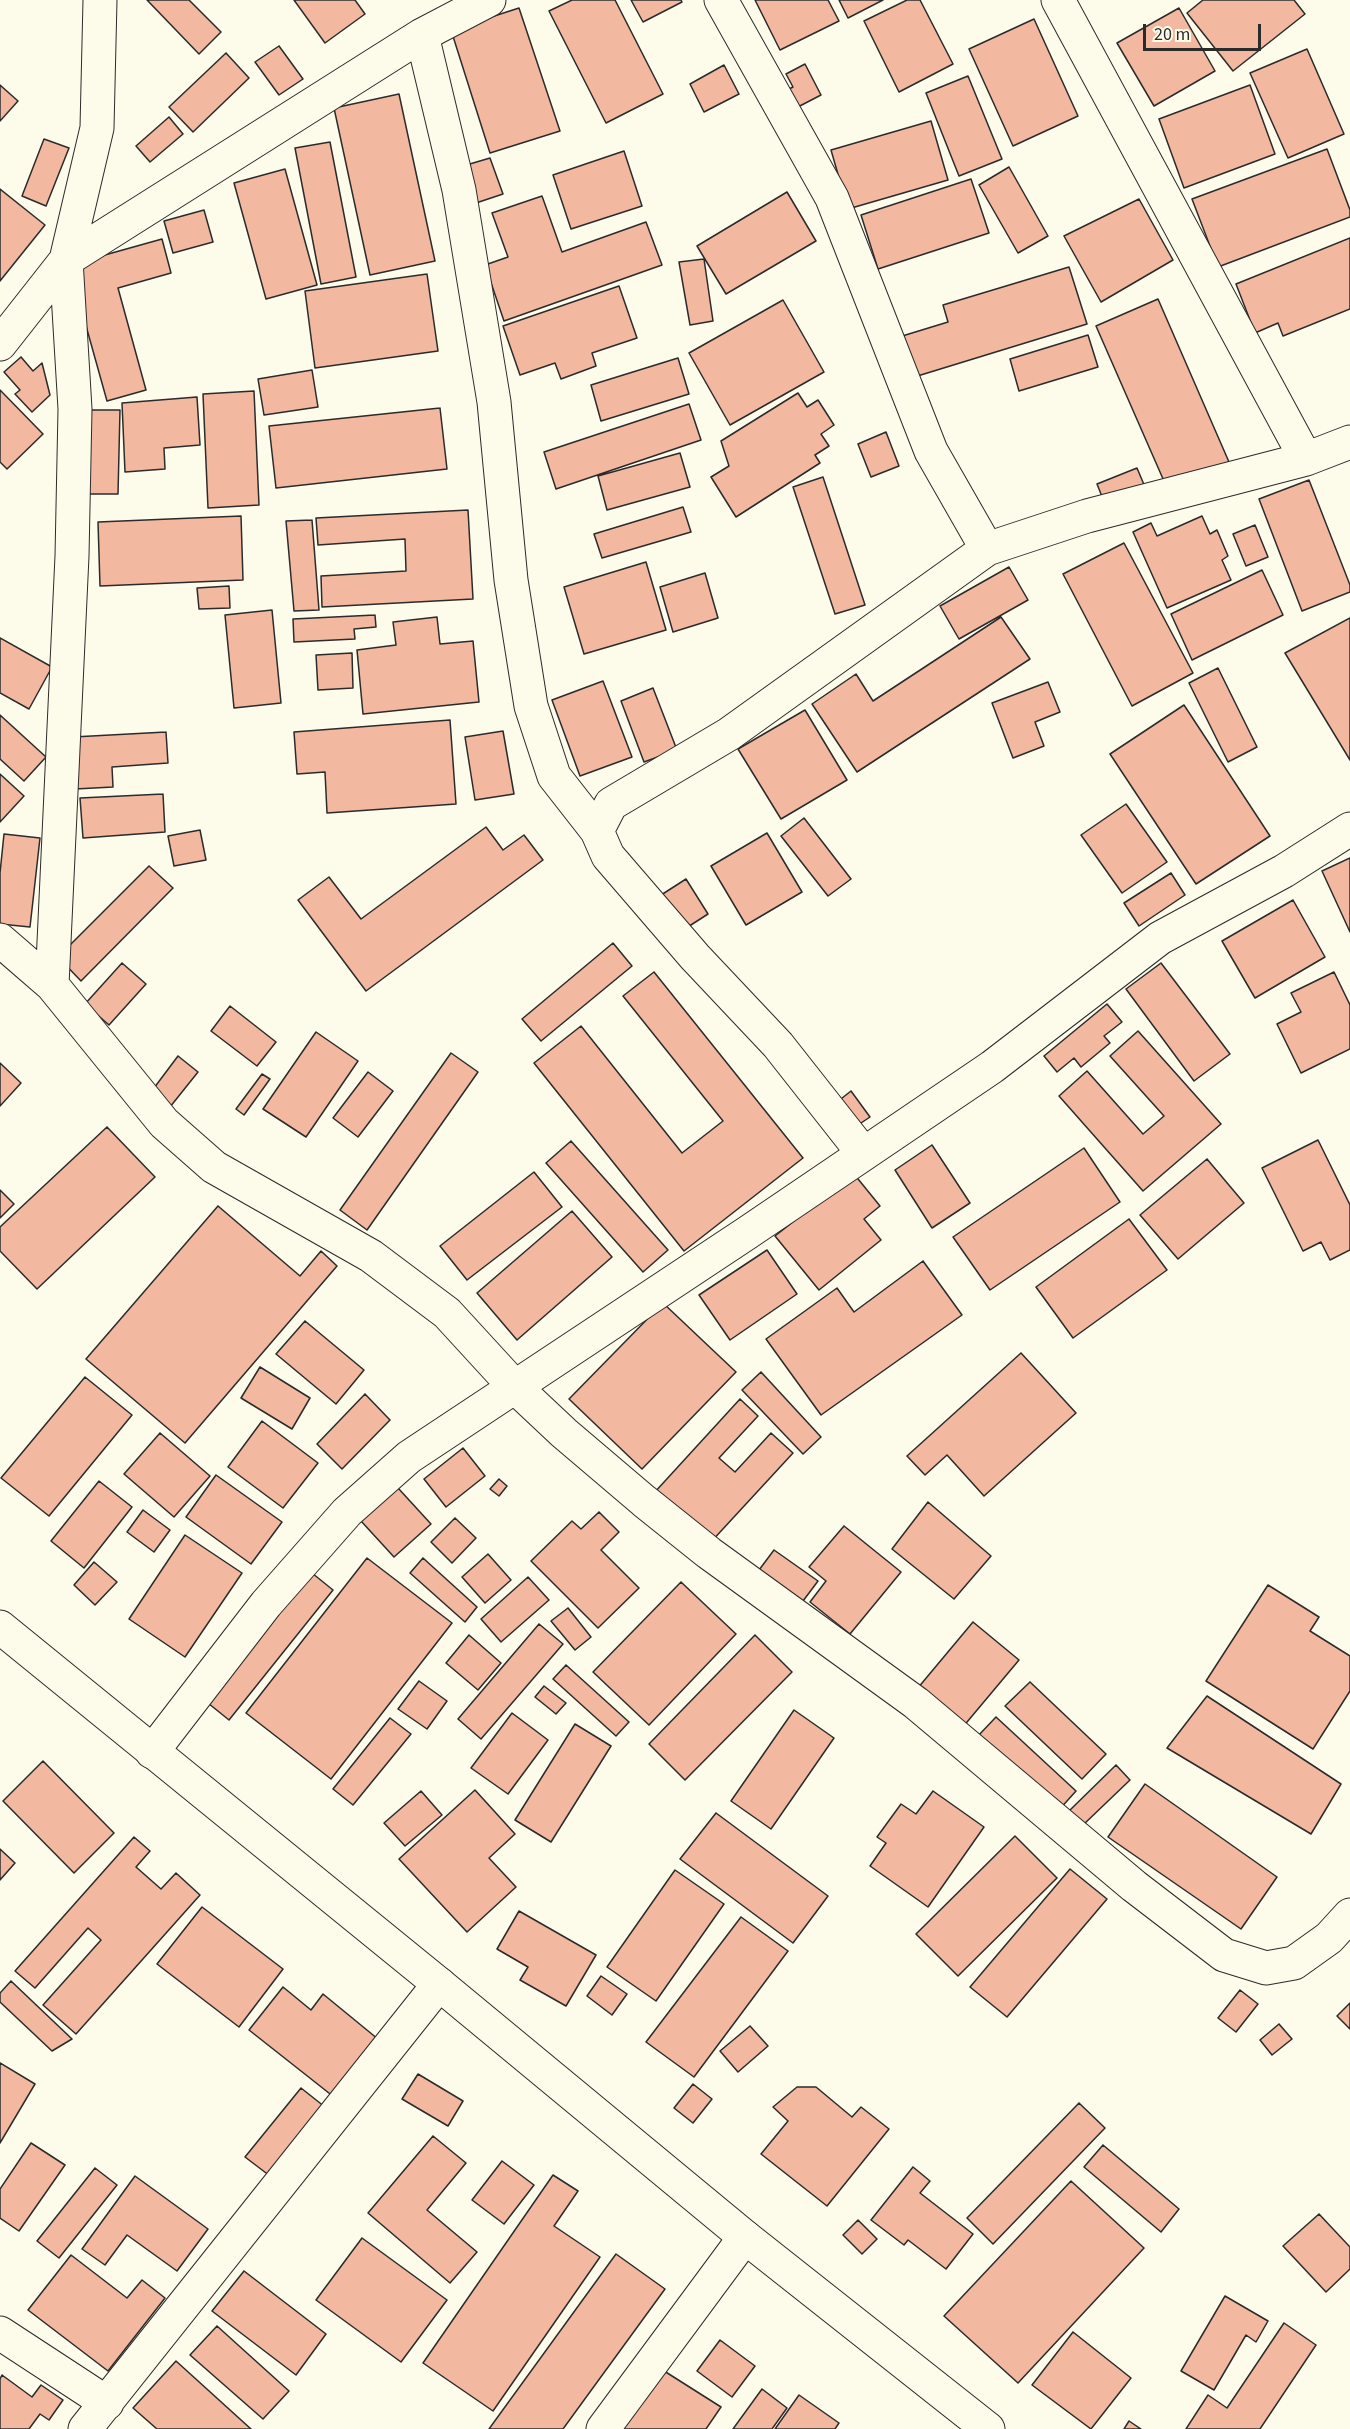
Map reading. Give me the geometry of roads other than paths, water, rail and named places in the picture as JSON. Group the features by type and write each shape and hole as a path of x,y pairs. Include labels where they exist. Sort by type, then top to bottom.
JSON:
{"street":[{"path":"52,985 72,556 75,409 66,260 97,128 100,0"},
{"path":"0,344 66,260 422,35 489,0"},
{"path":"721,0 832,198 931,451 987,549"},
{"path":"1058,0 1306,459"},
{"path":"422,35 459,190 494,402 511,580 531,706 554,776 597,831 608,856 695,957 778,1046 863,1153"},
{"path":"597,831 611,804 737,728 987,549 1087,516 1306,459 1350,442"},
{"path":"152,1752 266,1604 347,1512 409,1456 747,1233 992,1067 1160,938 1284,872 1350,829"},
{"path":"0,940 52,985 164,1123 214,1167 371,1256 447,1313 514,1386 564,1433 644,1501 709,1553 916,1703 1134,1886 1224,1954 1266,1968 1294,1963 1329,1938 1350,1915"},
{"path":"0,1627 439,1984 745,2237 988,2429"},
{"path":"85,2429 439,1984"},
{"path":"603,2429 745,2237"},
{"path":"0,2333 107,2403"}]}
